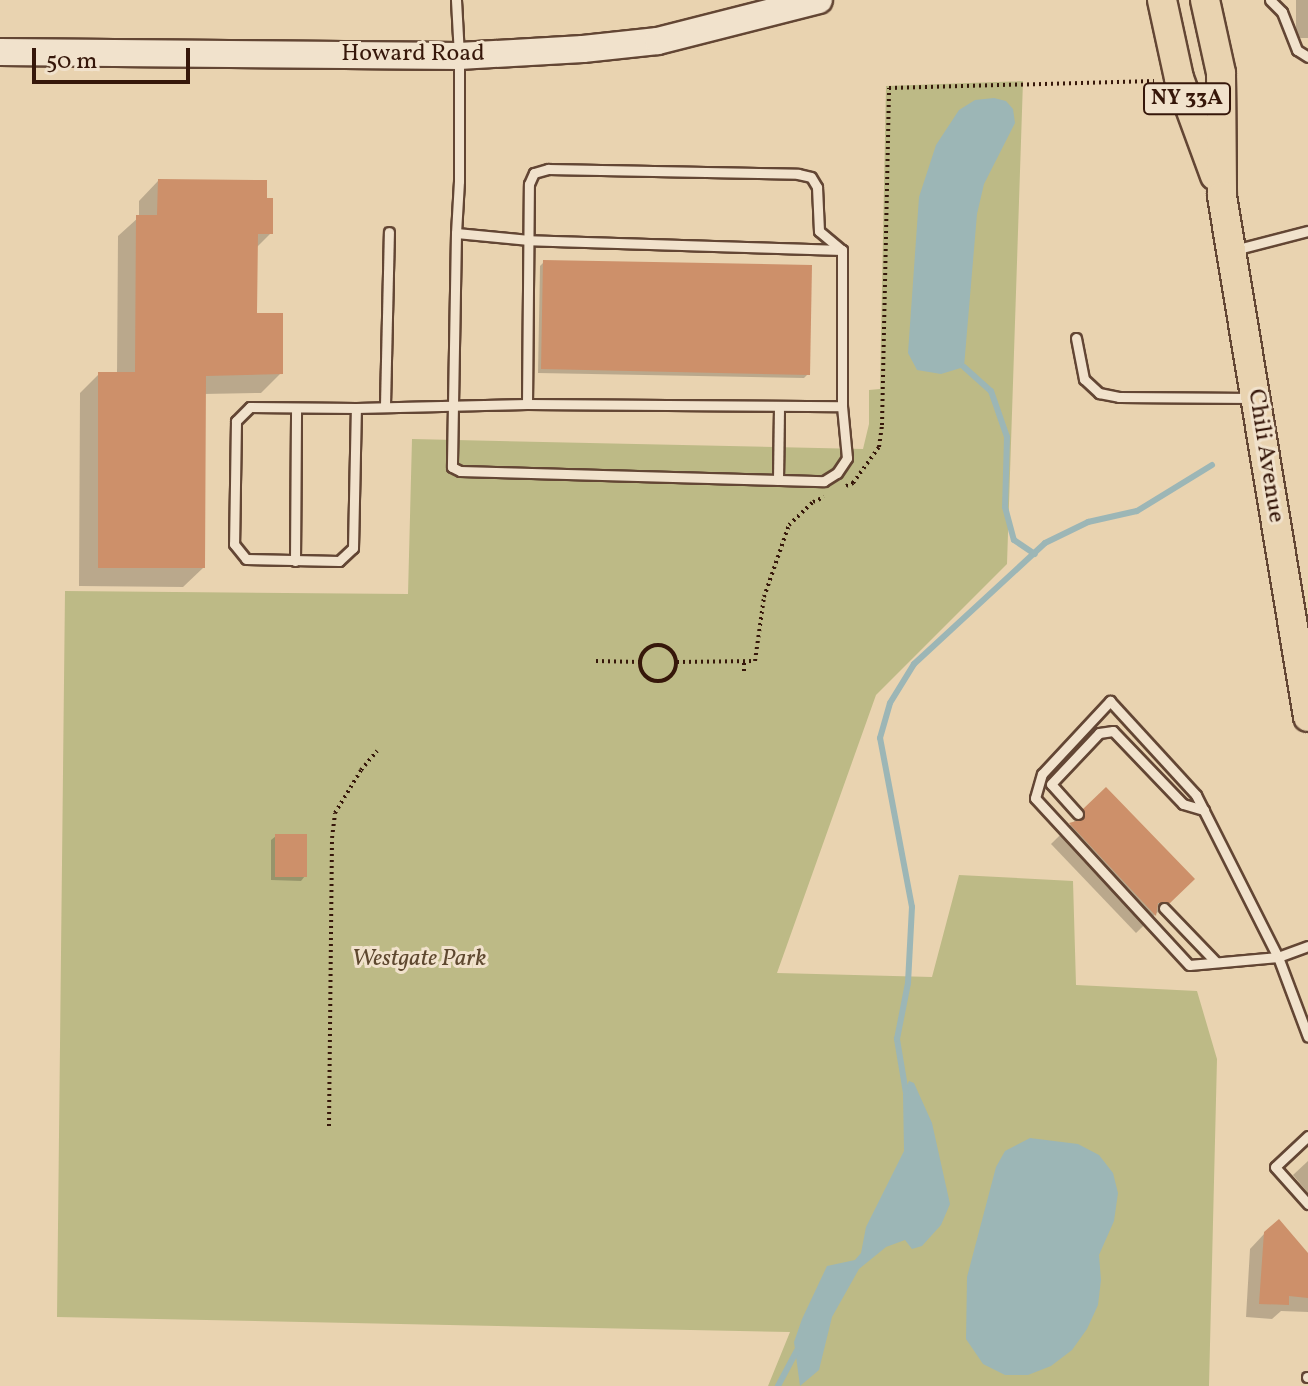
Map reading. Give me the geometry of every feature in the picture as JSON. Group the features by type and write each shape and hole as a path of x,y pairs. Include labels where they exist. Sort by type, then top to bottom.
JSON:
{"main road":[{"name":"Howard Road","path":"0,52 459,56 658,41 819,0"},
{"name":"Chili Avenue","path":"1162,0 1179,78 1222,196"},
{"name":"Chili Avenue","path":"1205,0 1221,73 1222,196 1308,717"}],"lane":[{"path":"456,0 459,56 452,467 460,471 824,481 837,473 847,458 842,406 842,250"},
{"path":"1270,0 1282,12 1297,50 1308,57"},
{"path":"527,404 529,184 534,173 548,169 798,174 811,177 817,187 819,231 842,250"},
{"path":"1231,251 1308,231"},
{"path":"385,405 389,232"},
{"path":"456,233 529,240 842,250"},
{"path":"1076,338 1084,379 1099,393 1119,397 1256,398"},
{"path":"356,408 353,548 339,561 246,559 234,544 236,421 250,407 527,404 842,406"},
{"path":"778,480 779,406"},
{"path":"295,561 296,408"},
{"path":"1308,946 1278,957 1189,965 1035,798 1042,774 1110,701 1196,795 1278,957 1308,1037"},
{"path":"1078,814 1051,784 1099,733 1113,731 1183,804 1204,810"},
{"path":"1164,908 1216,962"},
{"path":"1308,1136 1275,1167 1308,1204"}],"path":[{"path":"839,489 853,483 879,447 882,425 889,88 1154,81"},
{"path":"677,662 755,661 764,597 789,525 813,502 826,496"},
{"path":"661,644 672,651 677,662 673,673 658,681 647,677 640,662 649,646 661,644"},
{"path":"596,661 640,662"},
{"path":"744,663 744,675"},
{"path":"329,1126 332,838 335,813 361,770 377,751"}],"green space":[{"name":"Westgate Park","path":"1023,81 1007,564 876,695 777,973 932,977 959,875 1073,881 1076,985 1197,991 1217,1059 1209,1386 768,1386 790,1332 57,1317 65,591 408,594 412,439 863,449 869,424 869,390 880,389 886,86"}],"water":[{"path":"994,98 1006,101 1013,109 1015,123 984,184 977,214 964,367 941,374 917,370 908,353 919,197 936,145 959,110 975,100"},
{"path":"909,1081 914,1083 932,1123 950,1204 941,1225 922,1246 912,1249 905,1240 886,1247 859,1269 832,1317 819,1370 800,1386 794,1342 802,1319 827,1266 855,1260 861,1253 866,1227 904,1151 903,1095"},
{"path":"1030,1138 1078,1144 1099,1155 1113,1173 1118,1193 1114,1221 1099,1255 1101,1280 1098,1305 1087,1329 1072,1350 1051,1366 1028,1375 1005,1375 983,1364 966,1339 967,1277 996,1167 1005,1151"}],"building":[{"path":"158,179 267,180 267,198 273,198 273,234 258,234 257,313 283,313 283,374 206,376 205,568 98,568 98,372 135,372 136,215 157,215"},
{"path":"543,260 812,265 810,375 541,369"},
{"path":"1106,787 1195,879 1170,903 1158,903 1156,916 1069,823 1084,819 1083,809"},
{"path":"275,834 307,834 307,877 275,877"},
{"path":"1279,1219 1308,1253 1308,1298 1289,1296 1289,1305 1259,1304 1264,1232"}],"waterway":[{"path":"964,367 991,391 1007,437 1005,507 1014,540 1035,554"},
{"path":"906,1093 897,1039 908,983 912,907 880,738 890,703 914,664 1045,543 1088,522 1137,511 1212,465"},
{"path":"778,1386 797,1351"}]}
